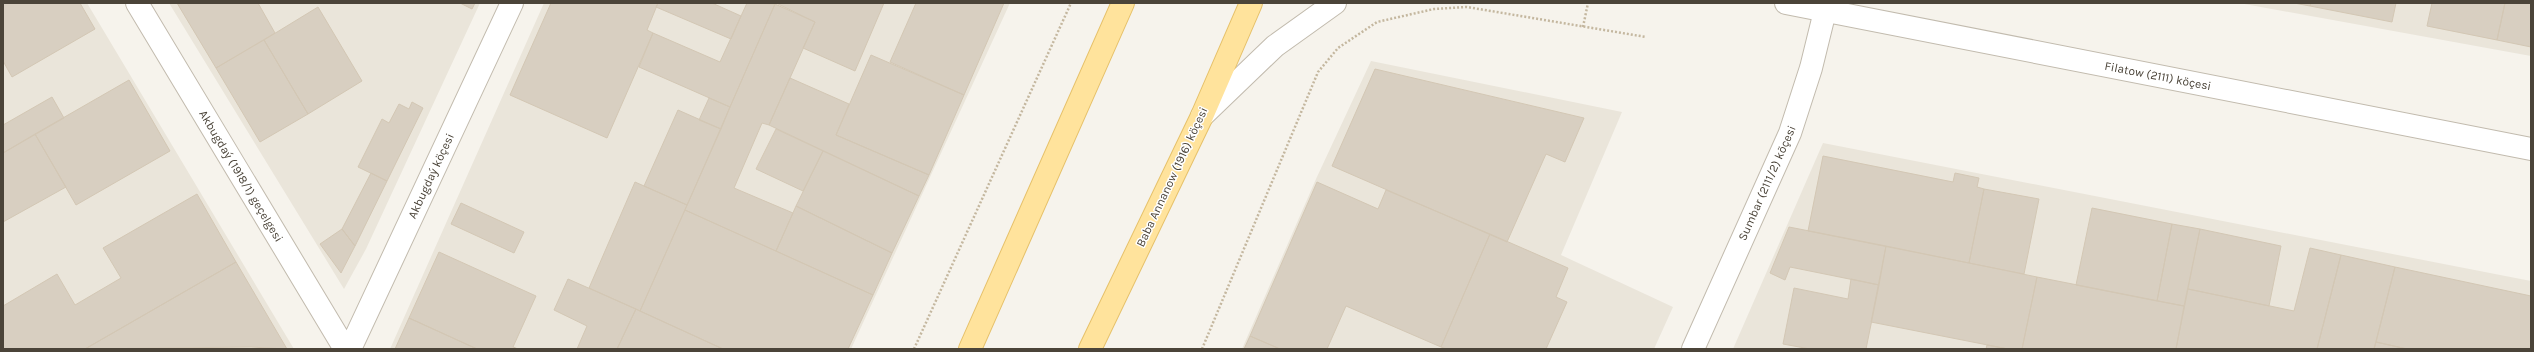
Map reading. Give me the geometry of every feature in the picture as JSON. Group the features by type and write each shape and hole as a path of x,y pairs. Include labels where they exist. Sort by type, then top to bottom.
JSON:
{"main road":[{"path":"970,349 1123,3"},
{"name":"Baba Annanow (1916) köçesi","path":"1090,349 1202,116 1251,3"}],"street":[{"name":"Akbugdaý (1918/1) geçelgesi","path":"136,3 345,349"},
{"name":"Akbugdaý köçesi","path":"350,349 512,3"},
{"path":"1202,116 1276,46 1335,3"},
{"name":"Filatow (2111) köçesi","path":"1786,3 2531,149"},
{"name":"Sumbar (2111/2) köçesi","path":"1693,349 1790,133 1811,68 1825,11"}],"path":[{"path":"914,349 1071,3"},
{"path":"1583,27 1588,3"},
{"path":"1202,349 1318,72 1338,48 1377,22 1434,9 1467,7 1646,37"}],"shaded area":[{"path":"3,3 87,3 294,349 3,349"},
{"path":"169,3 480,3 366,249 344,289"},
{"path":"544,3 1010,3 851,349 390,349"},
{"path":"2239,3 2531,3 2531,56"},
{"path":"1371,61 1622,112 1561,255 1673,307 1654,349 1242,349 1316,179"},
{"path":"1823,143 2531,281 2531,349 1733,349"}],"building":[{"path":"3,3 80,3 95,29 12,77 3,61"},
{"path":"177,3 258,3 275,33 216,68"},
{"path":"460,3 475,3 472,9"},
{"path":"551,3 658,3 647,30 653,33 607,138 510,95"},
{"path":"658,3 712,3 741,16 731,39 656,7"},
{"path":"747,3 775,4 730,107 639,67 653,33 720,62"},
{"path":"776,3 884,3 855,71 803,48 815,22"},
{"path":"916,3 1004,3 964,95 890,62"},
{"path":"2294,3 2311,3 2310,6"},
{"path":"2311,3 2396,3 2392,22 2310,6"},
{"path":"2432,3 2505,3 2497,40 2427,26"},
{"path":"2505,3 2531,3 2531,47 2497,40"},
{"path":"775,4 815,22 769,125 762,123 734,188 793,213 776,251 685,210"},
{"path":"318,7 362,81 308,114 264,40"},
{"path":"264,40 308,114 260,142 216,68"},
{"path":"871,55 964,95 929,175 836,135"},
{"path":"1375,69 1584,118 1565,162 1546,154 1507,242 1332,166"},
{"path":"790,78 849,104 836,135 929,175 919,196 769,125"},
{"path":"129,80 170,151 76,205 35,134"},
{"path":"52,97 64,118 3,153 3,125"},
{"path":"709,98 730,107 721,129 699,120"},
{"path":"412,102 423,108 387,181 358,167 382,119 389,123 399,104 409,109"},
{"path":"678,110 721,129 687,205 644,186"},
{"path":"776,129 823,151 803,191 756,169"},
{"path":"35,134 66,187 3,222 3,153"},
{"path":"823,151 919,196 892,253 796,206"},
{"path":"1823,156 1953,182 1955,173 1979,178 1977,187 1984,189 1969,263 1808,231"},
{"path":"371,173 387,181 355,246 342,229"},
{"path":"635,182 687,205 640,311 589,288"},
{"path":"1317,182 1378,209 1386,190 1490,234 1441,347 1346,306 1327,349 1280,349 1250,336"},
{"path":"1984,189 2039,199 2024,274 1969,263"},
{"path":"197,194 236,262 85,349 3,349 3,306 57,274 75,305 121,278 103,248"},
{"path":"461,203 524,232 514,253 451,224"},
{"path":"796,206 892,253 873,295 776,251"},
{"path":"2092,208 2172,224 2157,301 2076,285"},
{"path":"685,210 873,295 848,349 723,349 640,311"},
{"path":"2172,224 2200,229 2184,306 2157,301"},
{"path":"1789,227 1886,246 1879,285 1790,267 1785,280 1770,273"},
{"path":"342,229 355,246 341,273 320,244"},
{"path":"2200,229 2281,246 2269,306 2188,289"},
{"path":"1490,234 1568,268 1556,297 1567,302 1546,349 1446,349 1441,347"},
{"path":"1886,246 2037,277 2022,349 2008,349 1871,322"},
{"path":"2310,248 2341,255 2317,349 2176,349 2188,289 2294,311"},
{"path":"439,252 536,296 513,347 518,349 477,349 409,318"},
{"path":"2341,255 2395,267 2374,349 2317,349"},
{"path":"236,262 287,349 251,347 85,349"},
{"path":"2395,267 2531,296 2531,349 2407,349 2376,342"},
{"path":"2037,277 2184,306 2176,349 2022,349"},
{"path":"568,279 636,309 617,349 577,349 587,326 554,310"},
{"path":"1851,279 1879,285 1866,349 1810,349 1783,344 1794,288 1848,299"},
{"path":"636,309 640,311 723,349 617,349"},
{"path":"409,318 477,349 395,349"},
{"path":"1250,336 1280,349 1244,349"},
{"path":"2376,342 2407,349 2374,349"},
{"path":"1987,345 2008,349 1986,349"}]}
